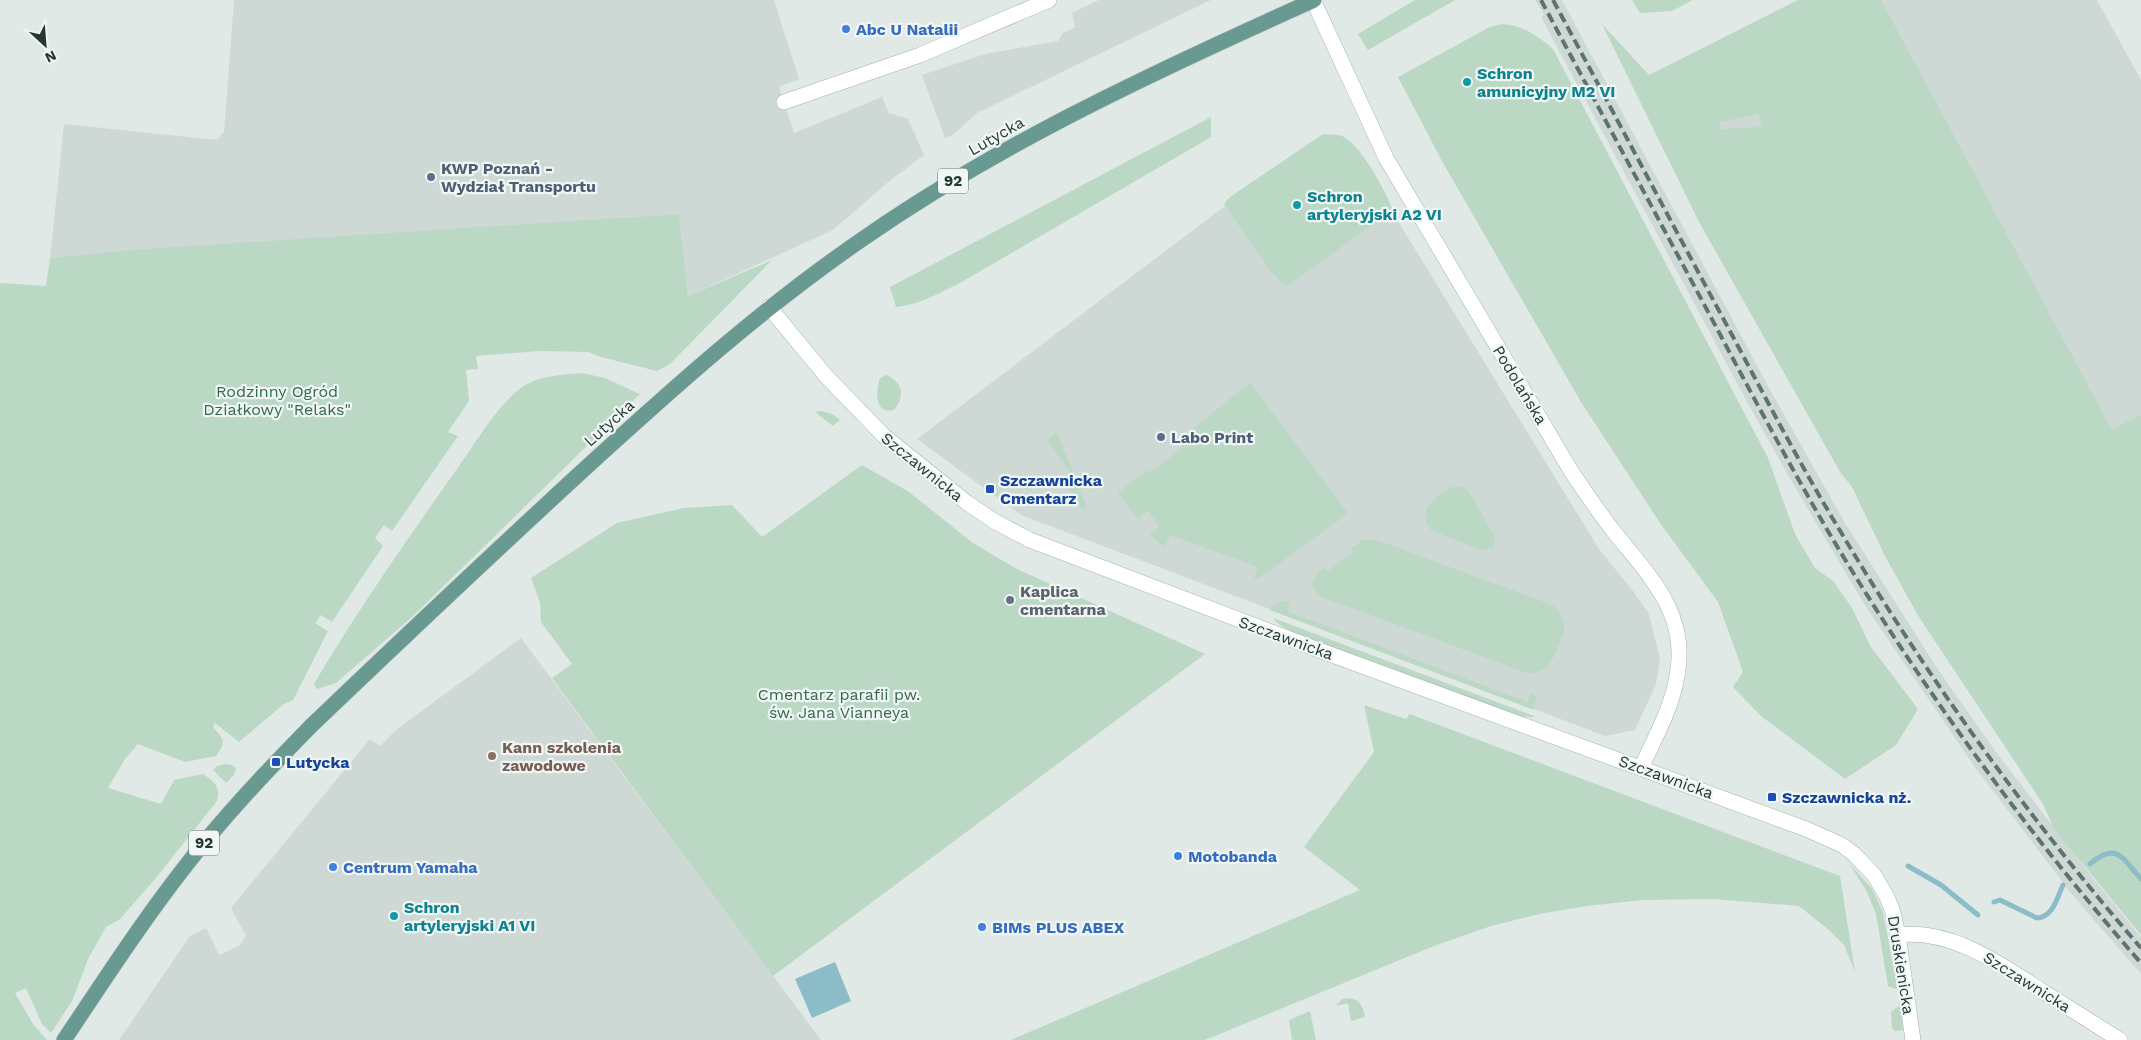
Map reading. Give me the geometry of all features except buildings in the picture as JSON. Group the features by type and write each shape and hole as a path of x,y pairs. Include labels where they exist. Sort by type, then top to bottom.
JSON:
{"main road":[{"name":"Lutycka","path":"64,1040 111,969 175,880 211,835 276,762 345,694 616,440 698,366 769,307 867,236 960,176 1038,132 1149,75 1313,0"}],"street":[{"path":"784,102 913,57 1049,0"},
{"name":"Podolańska","path":"1313,0 1399,183 1571,471 1596,509 1654,581 1669,605 1678,638 1678,676 1674,693 1641,768"},
{"name":"Szczawnicka","path":"769,307 843,395 884,436 966,502 1009,530 1048,548 1212,610 1806,829 1842,845 1867,866"},
{"name":"Druskienicka","path":"1867,866 1887,897 1893,912 1913,1040"},
{"name":"Szczawnicka","path":"1898,935 1910,933 1934,937 1955,942 1978,952 2120,1040"}],"shaded area":[{"name":"KWP Poznań - Wydział Transportu","path":"234,0 774,0 799,79 779,87 794,133 882,97 889,113 908,119 924,155 887,183 833,230 688,296 679,214 50,258 64,124 217,140 224,132"},
{"path":"1099,0 1211,0 977,113 953,135 945,138 922,75 985,54 1058,41 1063,33 1075,27 1072,13"},
{"path":"1535,0 1562,0 1769,388 1845,523 1937,668 1996,752 2095,881 2141,937 2141,974 2074,897 1974,766 1864,604 1746,400 1541,17 1544,15"},
{"path":"1859,0 2097,0 2141,80 2141,416 1953,517 1692,91"},
{"path":"1388,205 1599,549 1649,614 1660,659 1656,684 1635,730 1605,736 1021,515 917,439 1225,206 1284,281"},
{"path":"521,638 821,1040 119,1040 190,936 206,928 219,955 239,946 246,936 231,908 370,739 380,746 396,730"}],"green space":[{"path":"1415,0 1455,0 1368,50 1358,34"},
{"path":"1632,0 1693,0 1672,11 1640,13"},
{"path":"1798,0 1881,0 2112,430 2141,415 2141,935 2054,829 2043,804 1919,617 1886,558 1852,487 1840,472 1699,222 1602,24 1649,75","holes":["1758,114 1763,127 1720,129 1720,122"]},
{"path":"1502,24 1530,32 1553,49 1768,458 1795,534 1815,568 1833,581 1852,608 1871,647 1918,709 1896,745 1845,779 1761,716 1733,687 1743,672 1718,602 1660,523 1581,402 1443,163 1398,77 1490,27"},
{"path":"1211,117 1211,137 960,283 921,301 896,307 890,287"},
{"path":"1323,134 1342,136 1357,148 1378,180 1393,210 1286,287 1271,272 1224,204 1230,197"},
{"name":"Rodzinny Ogród Działkowy \"Relaks\"","path":"679,214 688,296 772,260 670,364 657,371 588,352 539,351 476,356 478,369 466,370 469,401 448,432 458,436 392,531 384,525 375,538 383,546 332,622 321,615 315,623 328,631 293,700 284,704 239,742 215,723 213,727 223,741 216,756 185,762 138,744 125,759 108,788 161,804 174,780 203,774 216,785 218,792 217,801 155,879 120,919 106,927 89,957 72,1001 51,1033 42,1024 26,988 15,993 33,1024 47,1040 0,1040 0,283 46,286 50,258 146,249"},
{"path":"582,373 605,378 640,394 412,617 336,683 317,689 314,684 366,601 481,433 508,399 533,381 554,376"},
{"path":"887,375 899,386 901,395 898,405 894,410 887,411 880,406 877,395 880,378"},
{"path":"1250,383 1347,512 1346,515 1258,579 1254,578 1258,567 1170,535 1165,546 1158,543 1150,534 1159,526 1148,511 1138,519 1118,493 1147,470 1150,473 1183,447 1178,440"},
{"path":"821,411 832,414 840,420 833,426 815,412"},
{"path":"1057,433 1086,505 1087,508 1083,510 1065,485 1075,478 1048,442 1051,436"},
{"name":"Cmentarz parafii pw. św. Jana Vianneya","path":"862,465 909,492 973,543 1017,569 1205,654 773,976 552,678 572,664 541,622 540,603 531,578 617,523 684,508 732,505 762,537"},
{"path":"1452,487 1461,487 1468,490 1495,537 1493,548 1482,550 1432,531 1426,524 1427,507 1439,495"},
{"path":"1363,540 1377,540 1555,606 1562,617 1564,627 1562,637 1551,661 1545,669 1534,673 1527,673 1322,597 1316,593 1312,583 1318,572 1325,567 1328,571 1353,552 1351,548"},
{"path":"1291,601 1287,611 1527,702 1532,692 1537,697 1534,710 1270,610 1273,605"},
{"path":"1273,618 1534,716 1518,716 1292,632 1277,623"},
{"path":"1364,705 1406,719 1410,714 1840,876 1855,972 1844,945 1829,930 1799,906 1714,899 1643,900 1587,906 1539,914 1491,926 1434,946 1205,1040 1011,1040 1360,890 1304,847 1374,752"},
{"path":"225,764 236,768 234,775 226,783 213,770 217,766"},
{"path":"1849,863 1872,889 1883,912 1898,990 1888,986 1876,914 1867,892"},
{"path":"1350,998 1359,1003 1365,1017 1351,1021 1348,1003 1336,1006 1342,999"},
{"path":"1900,1005 1903,1030 1895,1031 1892,1028 1891,1012"},
{"path":"1310,1011 1316,1040 1292,1040 1289,1020"}],"water":[{"path":"835,962 851,1001 812,1018 795,979"}],"waterway":[{"path":"2090,864 2099,857 2113,853 2124,859 2141,879"},
{"path":"1908,866 1941,885 1978,915"},
{"path":"1994,902 2000,900 2037,918 2042,917 2051,911 2063,885"}],"railway":[{"path":"1541,0 1784,453 1866,594 1939,704 2016,811 2141,963"},
{"path":"1553,0 1793,450 1875,588 1945,695 2020,799 2141,948"}],"place":[{"name":"Abc U Natalii","path":"846,29"},
{"name":"Schron amunicyjny M2 VI","path":"1467,82"},
{"name":"KWP Poznań - Wydział Transportu","path":"431,177"},
{"name":"Schron artyleryjski A2 VI","path":"1297,205"},
{"name":"Labo Print","path":"1161,437"},
{"name":"Szczawnicka Cmentarz","path":"990,489"},
{"name":"Kaplica cmentarna","path":"1010,600"},
{"name":"Kann szkolenia zawodowe","path":"492,756"},
{"name":"Lutycka","path":"276,762"},
{"name":"Szczawnicka nż.","path":"1772,797"},
{"name":"Motobanda","path":"1178,856"},
{"name":"Centrum Yamaha","path":"333,867"},
{"name":"Schron artyleryjski A1 VI","path":"394,916"},
{"name":"BIMs PLUS ABEX","path":"982,927"}]}
